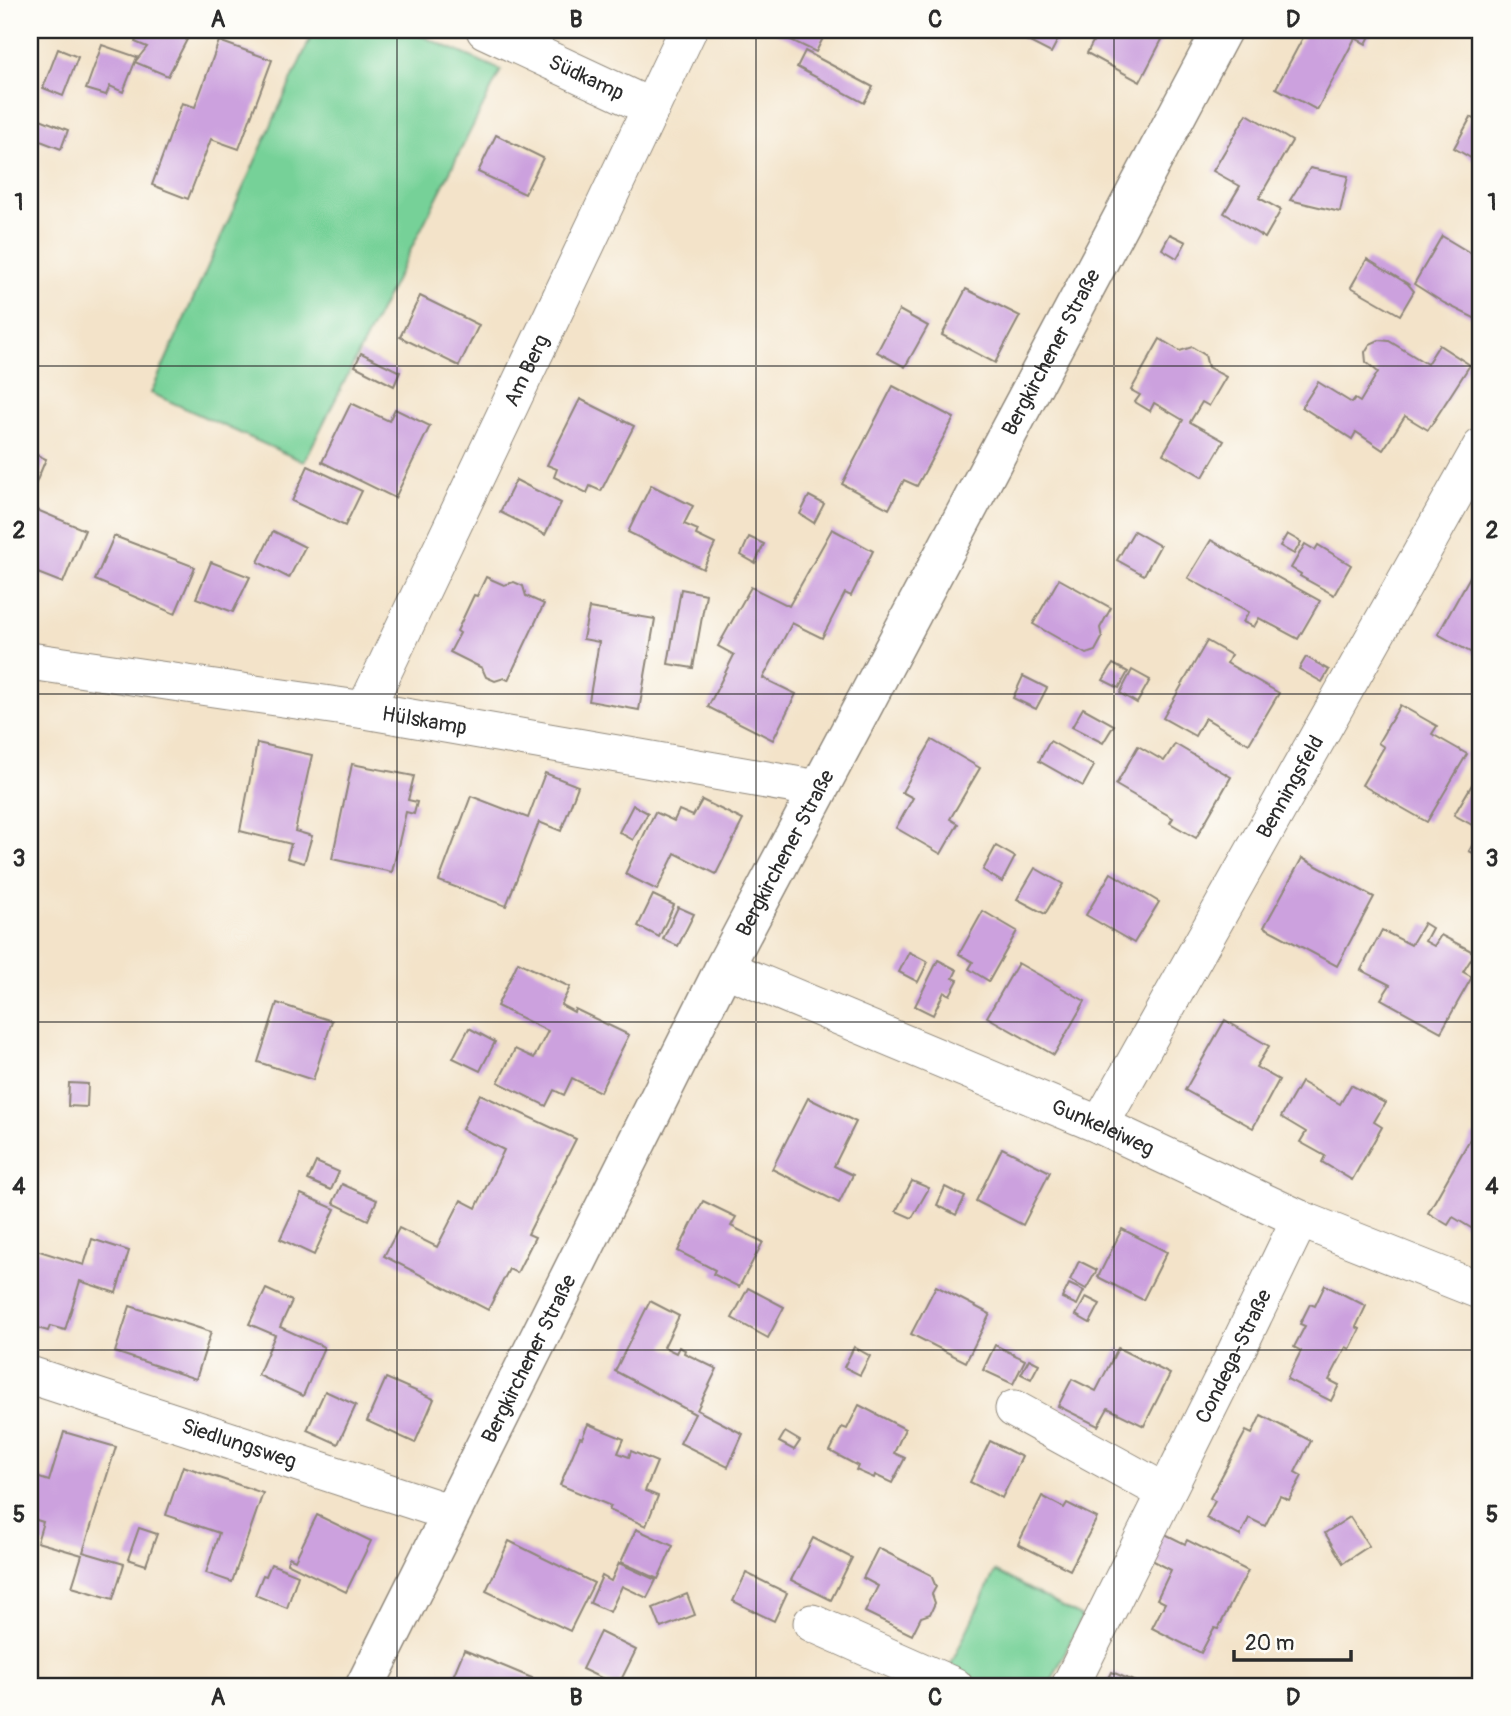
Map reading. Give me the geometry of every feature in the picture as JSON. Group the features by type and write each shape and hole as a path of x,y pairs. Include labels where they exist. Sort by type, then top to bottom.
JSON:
{"street":[{"name":"Südkamp","path":"485,30 650,107"},
{"name":"Am Berg","path":"365,710 688,30"},
{"name":"Bergkirchener Straße","path":"365,1686 724,968 1222,30"},
{"name":"Benningsfeld","path":"1100,1125 1481,447"},
{"name":"Hülskamp","path":"30,661 365,710 818,789"},
{"name":"Gunkeleiweg","path":"724,968 1100,1125 1300,1219 1481,1291"},
{"name":"Condega-Straße","path":"1070,1686 1300,1219"},
{"name":"Siedlungsweg","path":"30,1375 451,1513"},
{"path":"1014,1409 1165,1492"},
{"path":"812,1623 954,1686"}],"green space":[{"path":"314,30 408,30 501,70 304,462 151,393"},
{"path":"995,1571 1082,1617 1049,1686 979,1686 947,1673"}],"building":[{"path":"141,30 192,30 168,76 135,62 147,47 135,42"},
{"path":"770,30 827,30 816,52"},
{"path":"1019,30 1063,30 1051,53 1016,35"},
{"path":"1099,30 1167,30 1140,82 1087,53"},
{"path":"1307,30 1373,30 1366,44 1355,38 1317,110 1276,88"},
{"path":"219,41 272,60 239,149 211,139 188,199 152,185 182,103 195,107"},
{"path":"102,45 137,57 123,92 110,86 106,95 86,89"},
{"path":"58,49 78,57 63,96 43,88"},
{"path":"805,51 873,87 864,103 797,67"},
{"path":"1247,114 1292,141 1259,198 1281,210 1265,238 1224,213 1240,186 1213,171"},
{"path":"30,115 68,130 61,149 30,137"},
{"path":"1471,117 1481,123 1481,164 1454,148"},
{"path":"496,135 543,158 525,194 478,172"},
{"path":"1310,168 1348,176 1340,212 1290,200"},
{"path":"1170,234 1186,242 1177,258 1162,249"},
{"path":"1442,236 1477,257 1481,248 1481,315 1478,320 1414,284"},
{"path":"1367,259 1408,284 1414,291 1400,315 1351,287"},
{"path":"966,289 1020,316 995,363 942,335"},
{"path":"420,296 479,325 459,366 400,337"},
{"path":"899,310 928,326 905,367 877,352"},
{"path":"1160,339 1180,351 1192,347 1205,355 1208,367 1226,377 1209,406 1202,402 1190,422 1224,441 1203,477 1163,454 1183,420 1154,403 1150,411 1135,402 1140,395 1131,390"},
{"path":"1379,340 1389,341 1427,364 1439,345 1470,365 1428,430 1405,416 1383,450 1356,432 1352,439 1302,407 1318,382 1352,403 1355,399 1360,402 1378,372 1366,362 1365,352 1370,344"},
{"path":"361,353 400,372 394,386 355,366"},
{"path":"893,386 954,418 917,486 904,480 889,509 842,484"},
{"path":"580,399 634,426 601,491 590,486 587,493 554,477 557,469 547,465"},
{"path":"351,403 389,421 395,409 430,426 395,498 322,462"},
{"path":"30,452 46,459 30,497"},
{"path":"308,466 362,491 345,526 292,501"},
{"path":"516,480 561,503 545,535 500,512"},
{"path":"651,485 693,506 684,524 698,530 696,535 715,544 703,569 628,532"},
{"path":"809,496 824,504 814,523 800,514"},
{"path":"30,507 85,530 63,583 30,570"},
{"path":"832,529 873,551 851,596 845,593 822,638 792,623 763,678 796,694 773,740 708,707 734,655 718,646 751,587 789,606"},
{"path":"273,531 305,547 289,578 258,562"},
{"path":"1134,531 1160,546 1144,575 1117,560"},
{"path":"1287,534 1301,542 1294,554 1280,546"},
{"path":"114,536 195,567 175,614 95,580"},
{"path":"749,537 764,544 755,563 741,555"},
{"path":"1211,540 1320,601 1298,639 1259,618 1254,627 1243,622 1249,612 1188,578"},
{"path":"1305,544 1315,550 1318,545 1351,565 1334,595 1291,568"},
{"path":"211,562 250,577 233,612 196,598"},
{"path":"1471,575 1474,577 1472,581 1481,586 1481,658 1438,634"},
{"path":"486,577 504,585 514,582 523,586 526,596 544,604 508,680 504,678 495,681 486,677 482,668 450,652 474,595 477,596"},
{"path":"1059,579 1111,608 1100,628 1102,638 1095,651 1086,654 1033,624"},
{"path":"681,589 706,594 693,668 668,664"},
{"path":"589,608 655,619 639,710 589,701 599,642 583,639"},
{"path":"1207,641 1231,655 1227,663 1279,693 1249,744 1205,718 1195,736 1163,718"},
{"path":"1306,657 1329,670 1322,682 1299,669"},
{"path":"1113,664 1128,672 1119,688 1103,680"},
{"path":"1132,670 1150,680 1137,703 1120,693"},
{"path":"1023,676 1047,688 1036,709 1013,698"},
{"path":"1400,705 1437,726 1432,734 1467,754 1427,822 1362,785 1384,747 1378,743"},
{"path":"1083,708 1114,725 1103,743 1072,727"},
{"path":"932,740 980,768 950,819 958,824 941,854 896,828 913,798 902,792"},
{"path":"1050,741 1094,766 1083,786 1039,761"},
{"path":"257,743 312,755 295,831 312,836 304,863 287,858 291,844 240,831"},
{"path":"1175,744 1231,777 1196,838 1170,823 1173,818 1116,785 1138,746 1164,761"},
{"path":"352,764 414,776 408,800 417,802 414,814 406,812 392,872 332,859"},
{"path":"545,773 578,786 561,831 539,822 506,906 439,881 471,796 528,818"},
{"path":"1473,783 1481,788 1481,830 1454,815"},
{"path":"702,800 743,820 716,874 675,853 657,890 625,874 655,812 674,821 679,810 693,816"},
{"path":"633,805 648,813 633,840 619,832"},
{"path":"1481,830 1481,857 1469,851"},
{"path":"996,846 1015,857 1002,882 983,870"},
{"path":"1302,858 1374,897 1337,966 1264,927"},
{"path":"1035,868 1063,884 1045,914 1017,899"},
{"path":"1111,873 1159,902 1134,943 1086,915"},
{"path":"653,895 674,905 659,937 638,926"},
{"path":"678,907 694,914 678,946 663,939"},
{"path":"983,911 1017,931 989,981 969,969 973,962 959,954"},
{"path":"1424,923 1432,928 1425,941 1434,946 1441,935 1475,953 1463,972 1472,977 1441,1032 1381,999 1390,985 1361,970 1382,930 1411,945"},
{"path":"909,952 928,962 918,982 899,972"},
{"path":"938,960 957,970 953,978 958,980 950,995 944,992 933,1015 915,1006"},
{"path":"518,962 570,987 561,1005 629,1035 600,1092 572,1078 564,1095 554,1090 546,1106 498,1082 515,1049 534,1058 548,1031 497,1006"},
{"path":"1018,963 1085,1001 1054,1055 987,1017"},
{"path":"277,1003 332,1021 313,1080 258,1062"},
{"path":"1225,1020 1269,1046 1256,1067 1279,1080 1253,1128 1185,1090"},
{"path":"469,1028 495,1042 480,1071 453,1058"},
{"path":"1301,1082 1340,1104 1351,1085 1385,1103 1374,1122 1382,1127 1352,1180 1322,1162 1325,1156 1300,1142 1306,1132 1281,1117"},
{"path":"69,1083 88,1084 87,1107 68,1106"},
{"path":"480,1094 576,1139 528,1234 535,1237 517,1273 509,1269 488,1310 384,1256 399,1228 437,1247 461,1200 476,1208 504,1150 462,1129"},
{"path":"808,1098 856,1122 834,1166 853,1175 839,1203 772,1169"},
{"path":"1473,1134 1481,1139 1481,1234 1453,1217 1448,1225 1428,1213"},
{"path":"1002,1148 1050,1172 1023,1225 976,1201"},
{"path":"316,1162 339,1172 331,1190 308,1180"},
{"path":"912,1181 929,1188 912,1218 896,1211"},
{"path":"342,1184 377,1200 368,1220 333,1203"},
{"path":"945,1187 965,1197 956,1215 937,1205"},
{"path":"301,1194 335,1209 314,1255 280,1239"},
{"path":"703,1201 736,1217 731,1226 763,1242 739,1287 713,1274 715,1270 678,1251"},
{"path":"1122,1229 1167,1252 1143,1300 1098,1277"},
{"path":"92,1239 129,1251 116,1293 80,1281 65,1330 50,1326 48,1331 30,1326 30,1248 84,1265"},
{"path":"1079,1261 1097,1270 1086,1289 1070,1280"},
{"path":"1069,1284 1084,1291 1077,1305 1062,1298"},
{"path":"1325,1285 1366,1306 1356,1327 1360,1329 1350,1349 1346,1347 1329,1380 1339,1385 1331,1401 1287,1379 1301,1351 1294,1347 1305,1326 1300,1324 1310,1304 1315,1306"},
{"path":"936,1286 990,1314 966,1362 911,1334"},
{"path":"748,1288 784,1307 768,1338 732,1318"},
{"path":"266,1289 292,1301 280,1327 324,1347 303,1396 258,1375 275,1335 249,1324"},
{"path":"1086,1297 1100,1304 1090,1323 1076,1315"},
{"path":"650,1301 679,1316 664,1347 676,1353 679,1347 685,1350 684,1353 717,1369 697,1410 743,1434 728,1467 680,1443 695,1414 615,1371"},
{"path":"130,1306 211,1332 196,1379 115,1352"},
{"path":"995,1345 1025,1360 1013,1384 983,1370"},
{"path":"854,1347 870,1356 860,1375 844,1367"},
{"path":"1118,1348 1170,1374 1144,1426 1108,1408 1098,1426 1058,1406 1072,1379 1096,1391"},
{"path":"1029,1359 1039,1364 1031,1379 1021,1374"},
{"path":"386,1378 434,1399 415,1443 367,1421"},
{"path":"325,1391 356,1405 338,1444 307,1430"},
{"path":"859,1405 905,1429 894,1453 905,1458 892,1483 856,1470 858,1466 830,1451 842,1427 847,1429"},
{"path":"1261,1415 1311,1441 1295,1472 1302,1476 1289,1500 1280,1496 1265,1526 1249,1518 1240,1536 1206,1518 1215,1501 1210,1498 1246,1431 1252,1434"},
{"path":"588,1424 624,1439 618,1453 629,1457 631,1451 657,1462 645,1491 658,1496 646,1526 609,1510 611,1506 560,1485"},
{"path":"64,1432 116,1447 83,1552 124,1564 113,1599 72,1587 82,1555 37,1542 43,1522 30,1518 30,1475 49,1481"},
{"path":"785,1432 800,1441 794,1450 779,1442"},
{"path":"990,1441 1022,1457 1002,1498 970,1482"},
{"path":"183,1466 263,1493 232,1582 206,1573 219,1533 166,1515"},
{"path":"1042,1496 1064,1508 1067,1503 1097,1518 1070,1570 1018,1544"},
{"path":"317,1515 371,1541 346,1592 287,1563 289,1557 295,1560"},
{"path":"1350,1517 1369,1546 1343,1563 1325,1533"},
{"path":"139,1528 157,1534 146,1565 128,1559"},
{"path":"636,1529 673,1546 658,1579 621,1562"},
{"path":"1163,1533 1185,1544 1187,1540 1248,1571 1218,1629 1214,1628 1201,1653 1152,1628 1165,1603 1157,1599 1171,1570 1150,1559"},
{"path":"813,1538 852,1558 831,1600 791,1580"},
{"path":"509,1541 594,1583 570,1631 486,1591"},
{"path":"878,1548 931,1575 936,1587 932,1594 935,1603 930,1614 921,1617 912,1635 865,1612 878,1586 863,1578"},
{"path":"619,1563 656,1580 647,1598 622,1586 610,1612 590,1603 602,1576 611,1581"},
{"path":"271,1564 298,1575 287,1608 255,1595"},
{"path":"746,1573 787,1593 774,1621 733,1601"},
{"path":"687,1594 695,1615 661,1628 653,1608"},
{"path":"600,1632 636,1650 618,1686 582,1669"},
{"path":"464,1650 508,1668 551,1686 449,1686"},
{"path":"1112,1672 1145,1686 1105,1686"},
{"path":"828,1680 842,1686 825,1686"}]}
